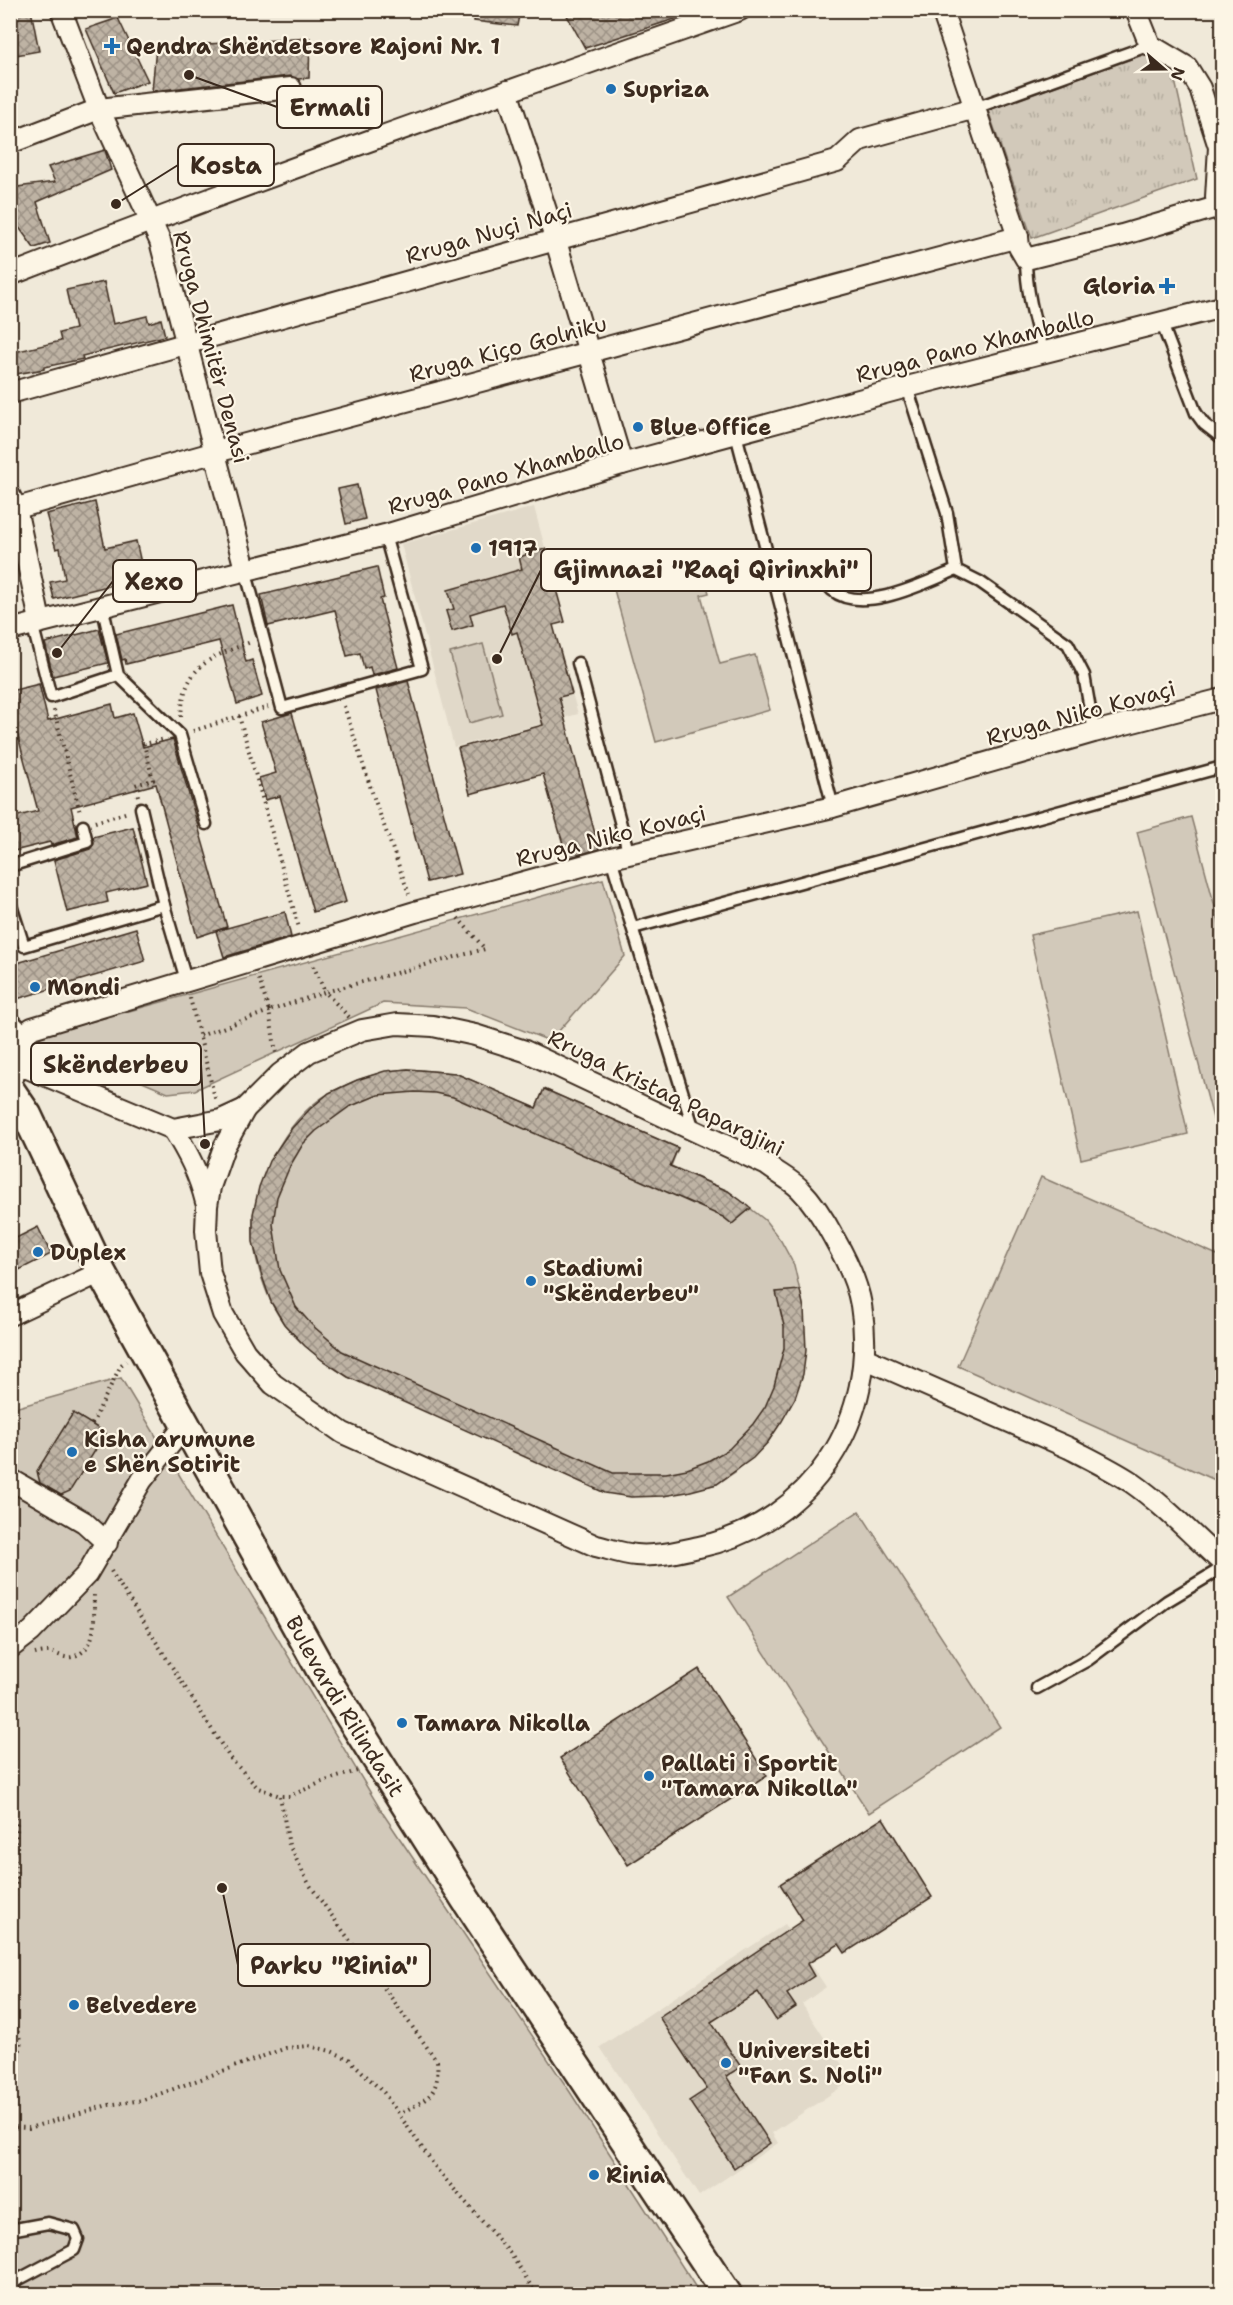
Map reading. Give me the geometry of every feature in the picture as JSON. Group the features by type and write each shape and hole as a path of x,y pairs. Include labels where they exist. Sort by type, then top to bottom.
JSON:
{"main road":[{"name":"Bulevardi Rilindasit","path":"14,1059 27,1115 101,1272 326,1678 466,1900 727,2295"}],"street":[{"name":"Rruga Dhimitër Denasi","path":"61,10 99,109 160,241 245,569"},
{"path":"10,275 150,220 507,91 740,10"},
{"path":"943,11 1018,237 1019,247 1026,260 1221,210 1216,196 1219,147 1200,88 1187,67 1150,45 1136,10"},
{"path":"10,143 99,109 291,87"},
{"path":"507,91 555,238 622,464"},
{"name":"Rruga Nuçi Naçi","path":"10,393 837,160 860,140 975,108"},
{"name":"Rruga Kiço Golniku","path":"12,505 1018,237"},
{"name":"Rruga Pano Xhamballo","path":"10,630 385,535 622,464 907,387 1222,307"},
{"path":"12,505 36,622"},
{"name":"Rruga Niko Kovaçi","path":"14,1059 32,1028 186,980 415,912 620,857 833,807 1094,732 1222,699"},
{"name":"Rruga Kristaq Papargjini","path":"397,1024 424,1025 475,1035 525,1051 767,1165 800,1189 827,1225 848,1262 861,1303 865,1346 861,1389 847,1430 826,1467 797,1499 762,1525 723,1542 681,1551 636,1555 596,1546 343,1432 273,1384 245,1352 223,1314 210,1273 206,1230 210,1187 224,1147 245,1109 280,1074 309,1052 362,1030 397,1024"},
{"path":"14,1059 173,1129"},
{"name":"Rruga Kristaq Papargjini","path":"207,1206 200,1178 190,1156 173,1129 221,1119 245,1109"},
{"path":"10,1315 101,1272"},
{"path":"864,1358 1101,1464 1159,1504 1222,1562"},
{"path":"15,1655 31,1632 87,1574 142,1480 186,1424"},
{"path":"10,1479 84,1522 107,1543"}],"lane":[{"path":"975,108 1150,45"},
{"path":"1026,260 1026,278 1044,352"},
{"path":"1162,324 1196,412 1204,424 1222,438"},
{"path":"907,387 947,513 956,570"},
{"path":"736,434 833,807"},
{"path":"245,569 282,708 422,669 385,535"},
{"path":"772,575 819,570 832,590 853,599 891,595 956,570 980,582 1068,644 1084,675 1094,732"},
{"path":"102,605 118,675 180,735 206,824"},
{"path":"36,622 51,697 118,675"},
{"path":"578,663 633,928 695,1131"},
{"path":"633,928 1222,767"},
{"path":"141,808 164,905 186,980"},
{"path":"10,866 87,842 83,826"},
{"path":"10,902 24,946 164,905"},
{"path":"1037,1688 1088,1660 1167,1601 1222,1568"},
{"path":"10,2230 48,2223 68,2227 78,2234 78,2239 74,2250 10,2284"}],"path":[{"path":"180,735 182,699 197,669 212,657 263,637"},
{"path":"339,691 415,912"},
{"path":"51,697 83,826 141,808"},
{"path":"239,716 304,946 325,992 362,1030"},
{"path":"200,1036 325,992 485,949 446,904"},
{"path":"253,961 270,1011 280,1074"},
{"path":"186,980 221,1119"},
{"path":"92,1424 121,1365 143,1347"},
{"path":"106,1575 110,1568 230,1758 258,1788 280,1796 290,1796 322,1782 380,1763"},
{"path":"32,1654 49,1652 63,1657 72,1657 83,1650 91,1640 95,1627 94,1596 98,1589"},
{"path":"10,1673 15,1655"},
{"path":"10,1782 17,1828 14,1854 17,1878 10,1930"},
{"path":"280,1796 289,1845 309,1884 437,2061 438,2079 431,2096 399,2114"},
{"path":"10,2015 22,2045 20,2055 10,2065"},
{"path":"10,2127 29,2128 108,2105 143,2100 286,2048 309,2046 331,2051 349,2059 384,2092 439,2172 510,2253 536,2295"}],"shaded area":[{"path":"534,507 565,622 553,626 578,714 454,747 401,544"},
{"name":"Universiteti \"Fan S. Noli\"","path":"785,1924 826,1987 802,2004 852,2080 772,2133 778,2143 699,2196 600,2047"}],"green space":[{"path":"1148,53 1174,76 1197,179 1032,238 988,110"},
{"path":"697,550 709,593 701,595 720,664 755,655 770,710 656,742 610,575"},
{"path":"483,644 502,714 469,723 450,653"},
{"path":"1191,817 1222,933 1222,1152 1137,832"},
{"path":"603,879 625,956 550,1041 466,1008 383,1003 195,1090 168,1093 36,1037"},
{"path":"1137,911 1188,1134 1081,1159 1030,935"},
{"name":"Stadiumi \"Skënderbeu\"","path":"408,1069 455,1073 536,1108 544,1089 678,1148 671,1166 728,1191 765,1220 781,1241 794,1265 804,1309 795,1398 768,1442 735,1472 717,1484 663,1496 348,1377 314,1354 285,1325 265,1287 254,1241 254,1213 263,1179 271,1162 290,1129 302,1115 330,1093 358,1080"},
{"path":"1041,1177 1222,1257 1222,1483 958,1366"},
{"path":"121,1378 382,1812 570,2092 700,2294 11,2294 11,1409"},
{"path":"859,1511 1000,1727 869,1813 728,1597"}],"building":[{"path":"10,10 31,10 39,51 10,56"},
{"path":"475,10 520,10 517,26 474,21"},
{"path":"564,10 689,10 690,14 585,48"},
{"path":"118,18 148,81 114,93 86,29"},
{"path":"310,38 309,78 298,79 290,76 152,91 156,47"},
{"path":"105,150 111,170 37,202 50,243 34,248 10,215 10,188 55,182 48,167"},
{"path":"104,282 113,324 147,316 149,323 161,319 165,336 82,356 83,359 44,367 44,369 10,375 10,353 61,341 59,333 75,329 66,290"},
{"path":"357,485 365,519 346,524 338,489"},
{"path":"95,502 105,548 136,541 141,563 134,565 137,579 54,599 50,582 65,579 60,548 56,549 46,514"},
{"path":"545,549 565,622 553,625 572,694 559,697 599,849 567,858 543,774 470,794 458,748 543,725 517,632 512,634 503,604 470,614 473,625 452,631 446,611 454,609 448,590 522,569 519,557"},
{"path":"377,567 384,598 380,599 398,668 372,675 370,667 364,669 360,653 347,656 335,610 268,626 261,595"},
{"path":"232,605 246,662 252,660 262,696 237,704 219,641 126,664 125,659 122,660 116,634"},
{"path":"99,629 108,663 53,676 45,643"},
{"path":"408,681 460,874 427,882 376,690"},
{"path":"39,684 48,721 112,704 115,718 133,713 143,747 173,739 227,927 197,937 156,784 71,807 78,837 51,845 50,842 10,852 10,818 38,811 10,707 10,691"},
{"path":"292,713 346,902 313,912 280,796 265,800 259,778 276,773 261,722"},
{"path":"133,827 147,883 106,893 108,902 67,912 54,860 90,849 94,844 93,837"},
{"path":"285,912 291,937 224,957 216,931"},
{"path":"136,928 145,961 10,1001 10,965"},
{"path":"408,1069 455,1073 536,1108 544,1089 678,1148 670,1166 728,1191 751,1208 732,1224 723,1217 453,1097 415,1092 378,1095 349,1107 316,1131 303,1144 290,1166 277,1197 273,1224 280,1270 296,1307 312,1325 342,1351 613,1473 666,1473 687,1469 708,1461 729,1449 753,1424 765,1407 774,1386 784,1348 784,1326 776,1292 800,1290 804,1309 806,1350 803,1374 795,1398 782,1421 768,1442 753,1458 717,1484 687,1492 663,1496 631,1497 605,1493 348,1377 305,1346 284,1324 271,1302 253,1242 253,1214 259,1187 269,1161 292,1128 329,1093 357,1080 385,1071"},
{"path":"38,1227 51,1254 19,1270 10,1252 10,1241"},
{"name":"Kisha arumune e Shën Sotirit","path":"73,1413 106,1433 70,1491 61,1495 40,1483 37,1471"},
{"name":"Pallati i Sportit \"Tamara Nikolla\"","path":"699,1669 767,1776 628,1865 560,1758"},
{"path":"883,1818 932,1897 845,1953 839,1944 807,1964 814,1976 787,1994 796,2007 776,2020 758,1992 711,2022 741,2067 726,2076 770,2143 734,2168 689,2101 707,2089 659,2017 803,1920 780,1884"}],"place":[{"name":"Qendra Shëndetsore Rajoni Nr. 1","path":"112,46"},
{"name":"Ermali","path":"189,75"},
{"name":"Supriza","path":"611,89"},
{"name":"Kosta","path":"116,204"},
{"name":"Gloria","path":"1167,286"},
{"name":"Blue Office","path":"638,427"},
{"name":"1917","path":"476,548"},
{"name":"Xexo","path":"57,653"},
{"name":"Gjimnazi \"Raqi Qirinxhi\"","path":"497,659"},
{"name":"Mondi","path":"35,987"},
{"name":"Skënderbeu","path":"205,1144"},
{"name":"Duplex","path":"38,1252"},
{"name":"Stadiumi \"Skënderbeu\"","path":"531,1281"},
{"name":"Kisha arumune e Shën Sotirit","path":"72,1452"},
{"name":"Tamara Nikolla","path":"402,1723"},
{"name":"Pallati i Sportit \"Tamara Nikolla\"","path":"649,1776"},
{"name":"Parku \"Rinia\"","path":"222,1888"},
{"name":"Belvedere","path":"74,2005"},
{"name":"Universiteti \"Fan S. Noli\"","path":"726,2063"},
{"name":"Rinia","path":"594,2175"}]}
